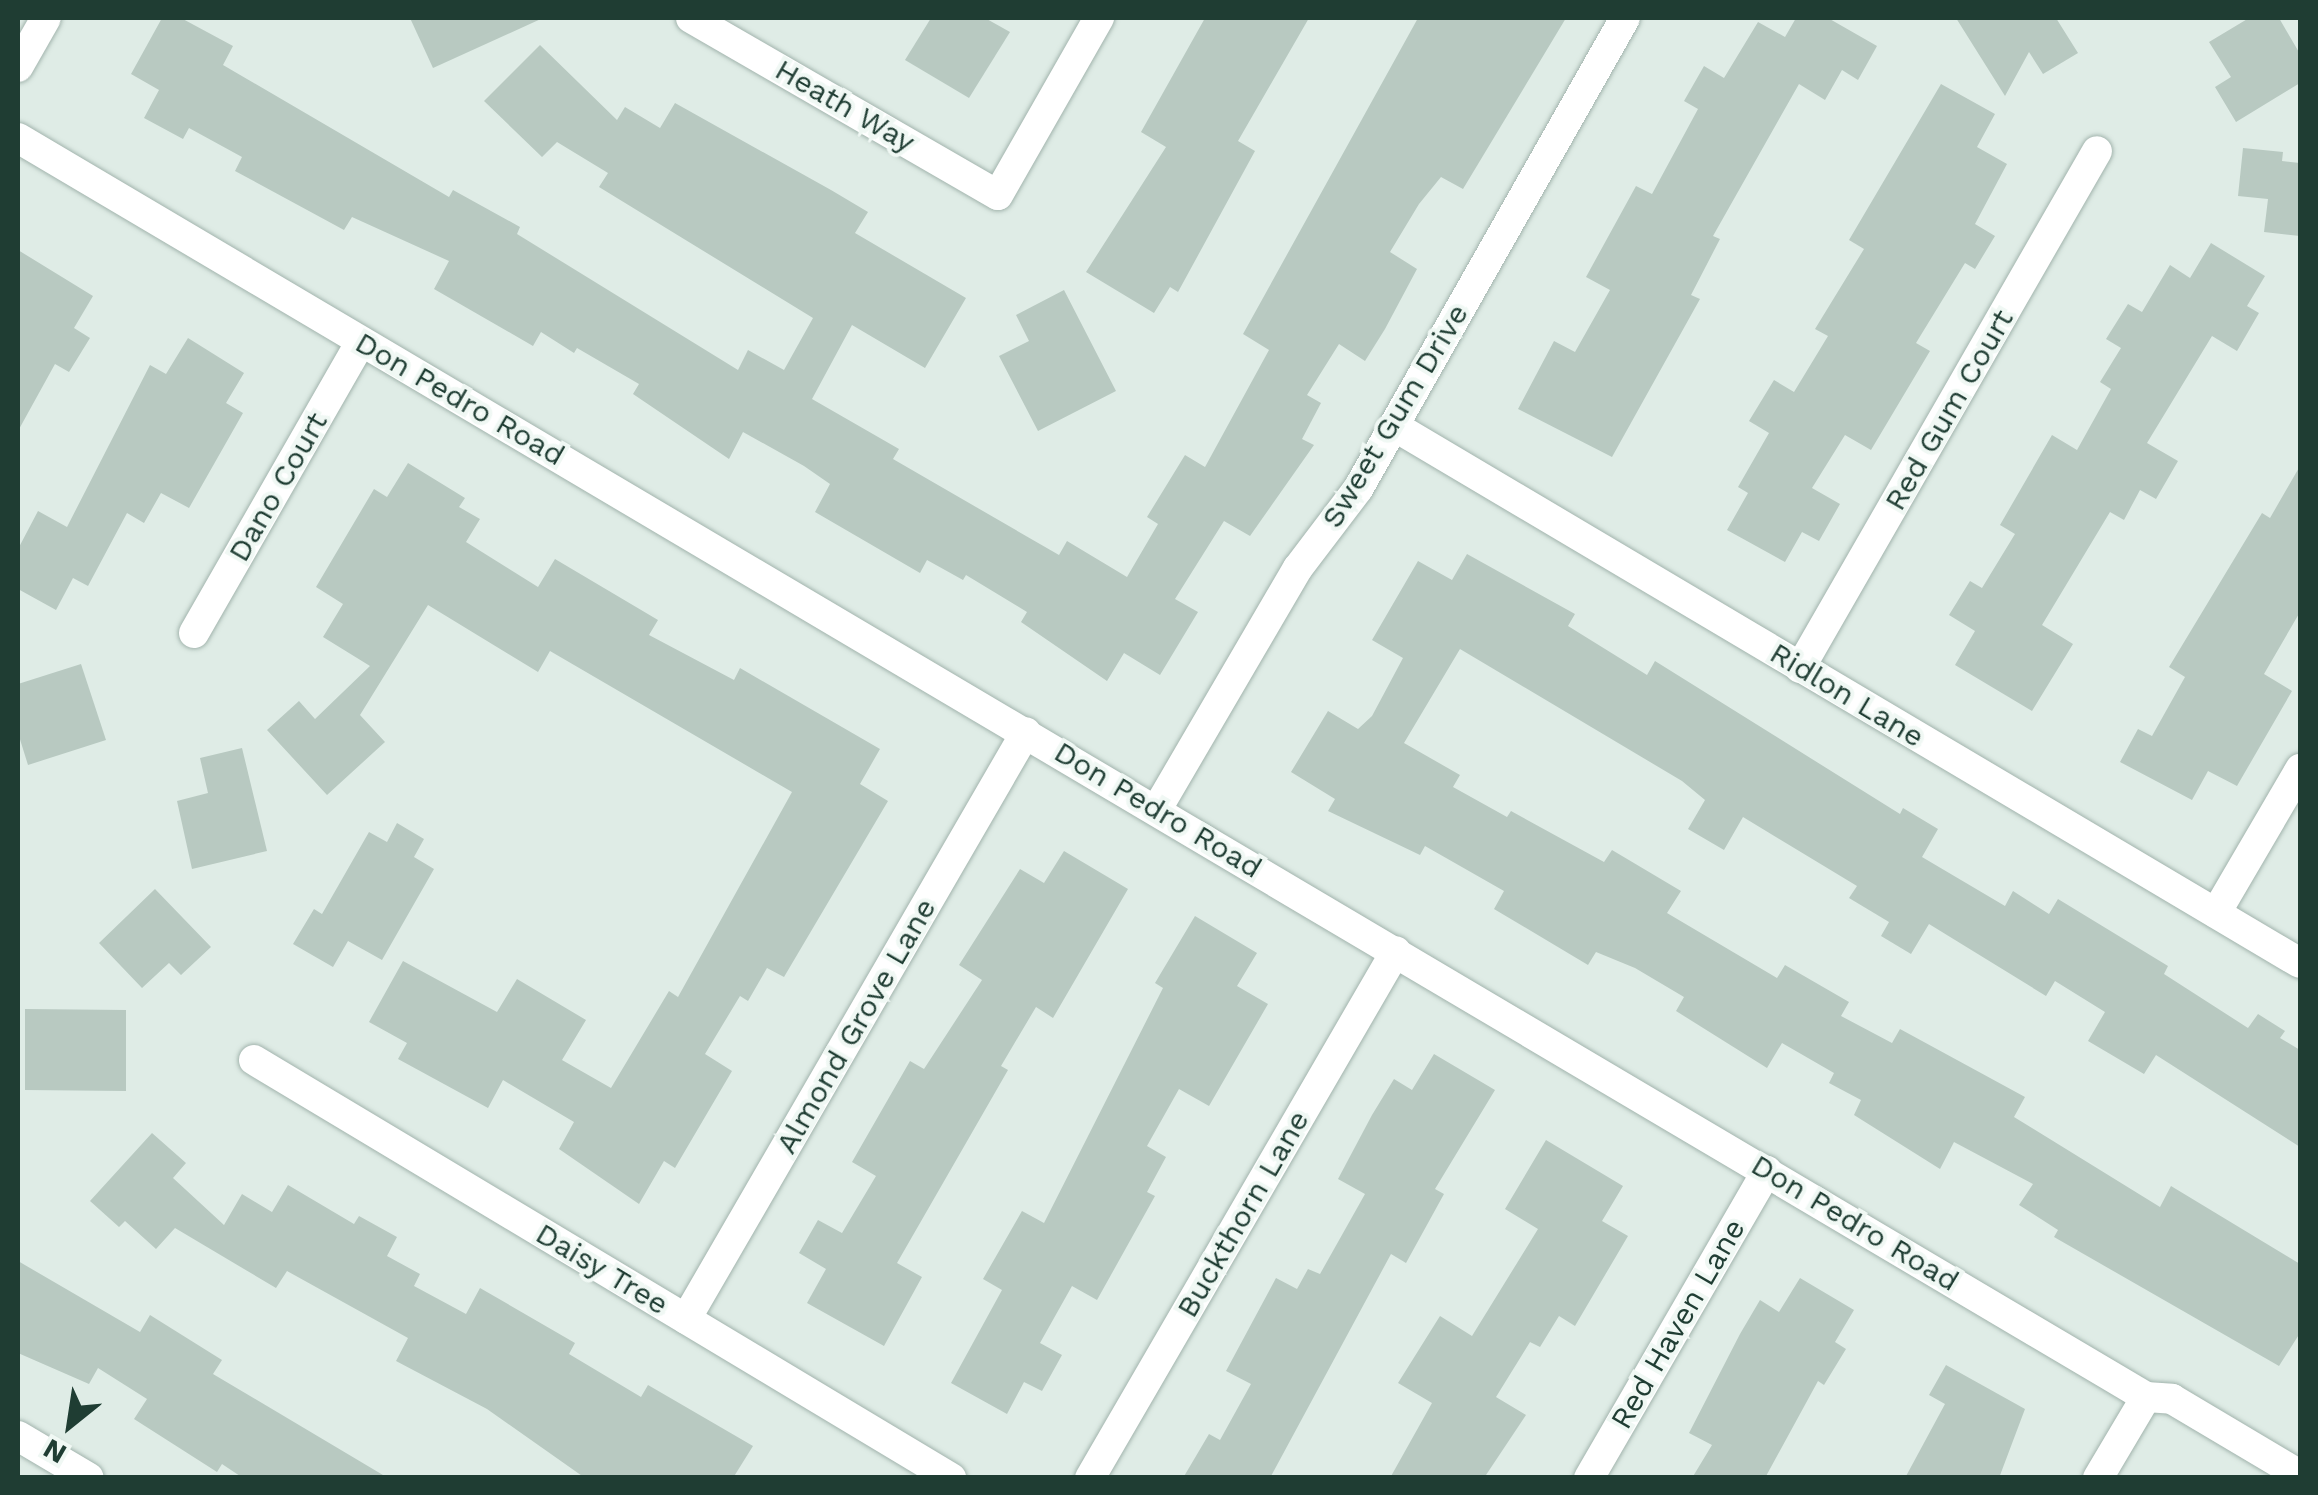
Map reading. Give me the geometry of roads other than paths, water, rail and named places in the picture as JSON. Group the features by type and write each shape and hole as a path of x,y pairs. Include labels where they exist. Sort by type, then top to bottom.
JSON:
{"street":[{"path":"18,67 46,18"},
{"name":"Heath Way","path":"691,18 998,195 1099,18"},
{"name":"Sweet Gum Drive","path":"1156,809 1298,568 1394,426 1624,18"},
{"name":"Don Pedro Road","path":"18,138 2146,1397 2172,1399 2300,1475"},
{"name":"Red Gum Court","path":"1800,668 2097,151"},
{"name":"Dano Court","path":"194,632 361,341"},
{"name":"Ridlon Lane","path":"1394,426 2300,963"},
{"name":"Almond Grove Lane","path":"686,1319 1026,732"},
{"path":"2216,913 2300,768"},
{"name":"Buckthorn Lane","path":"1090,1478 1396,951"},
{"name":"Daisy Tree","path":"254,1060 951,1478"},
{"name":"Red Haven Lane","path":"1590,1478 1766,1170"},
{"path":"2098,1478 2146,1397"},
{"path":"18,1436 89,1478"}]}
